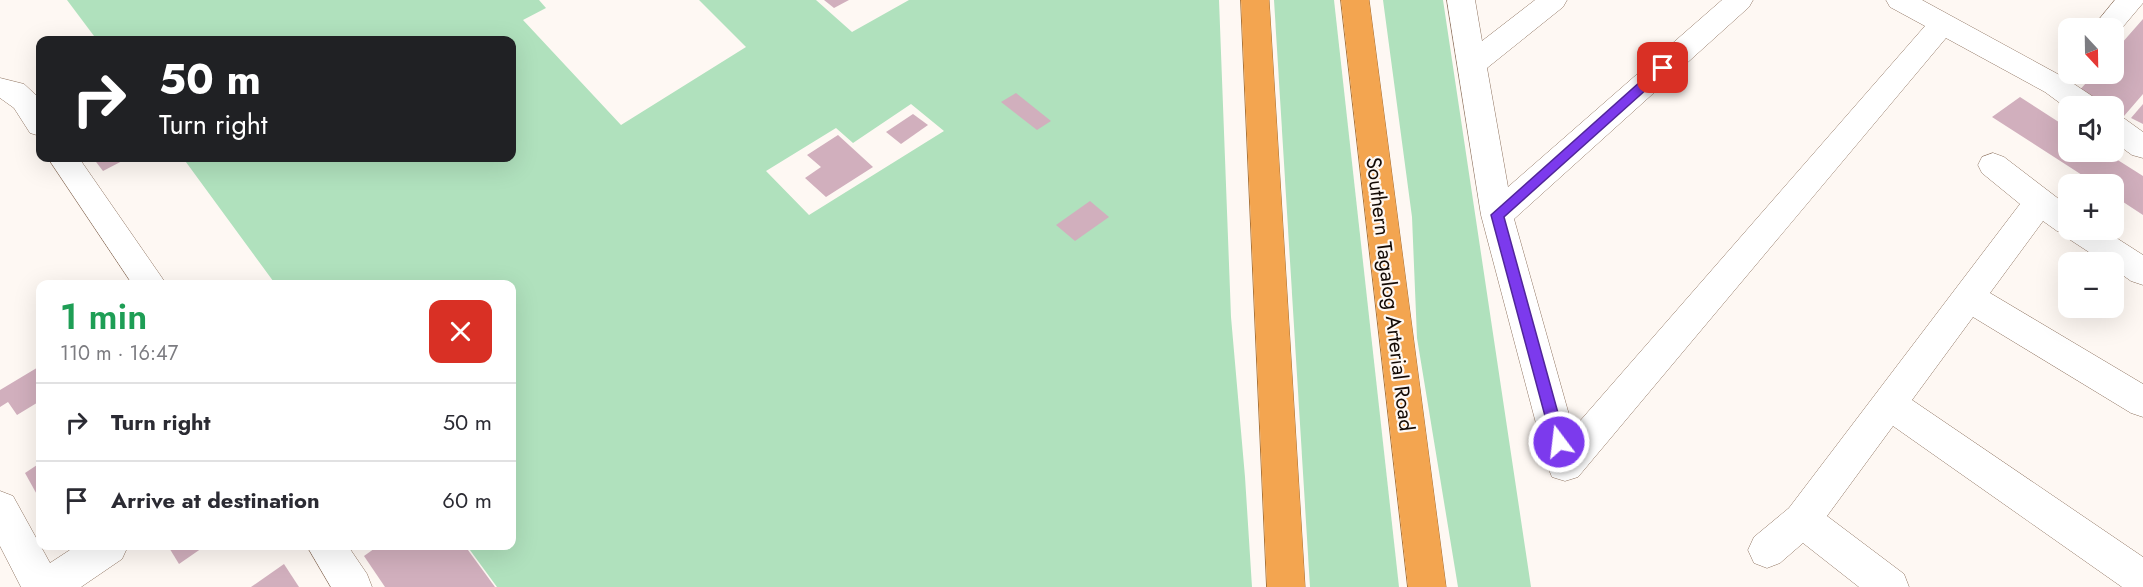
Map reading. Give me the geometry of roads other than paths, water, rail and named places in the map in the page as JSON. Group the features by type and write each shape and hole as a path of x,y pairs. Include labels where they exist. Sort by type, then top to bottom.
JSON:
{"highway":[{"path":"1255,0 1286,587"},
{"name":"Southern Tagalog Arterial Road","path":"1355,0 1427,587"}],"street":[{"path":"1461,0 1497,215 1565,465 1943,23"},
{"path":"1471,65 1553,0"},
{"path":"1497,215 1739,0"},
{"path":"1900,0 1943,23 2058,76"},
{"path":"2115,18 2131,0"},
{"path":"2067,84 2077,96"},
{"path":"0,88 12,89 18,93 36,119"},
{"path":"2124,134 2143,147"},
{"path":"66,162 148,280"},
{"path":"1993,165 2058,215"},
{"path":"1767,550 1802,520 2039,202"},
{"path":"2095,240 2143,272"},
{"path":"1968,297 2143,402"},
{"path":"1888,404 2143,579"},
{"path":"0,508 42,587"},
{"path":"1802,520 1890,587"},
{"path":"48,587 103,550"},
{"path":"329,550 353,587"}]}
